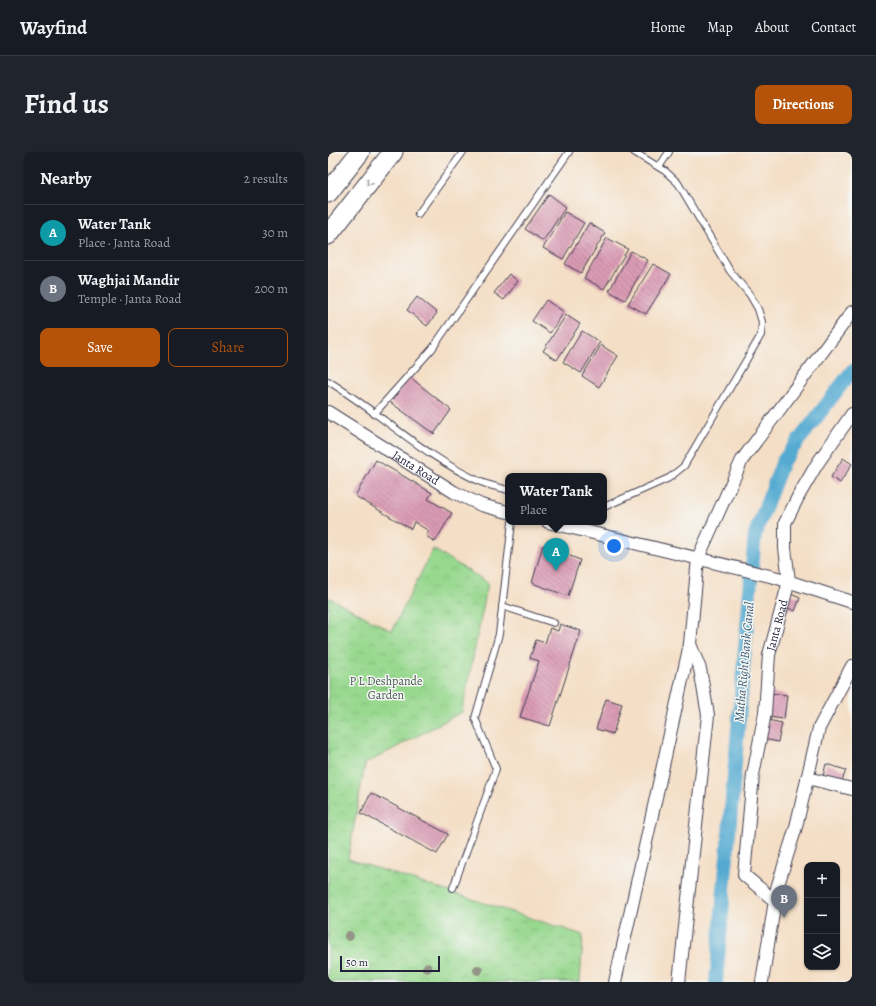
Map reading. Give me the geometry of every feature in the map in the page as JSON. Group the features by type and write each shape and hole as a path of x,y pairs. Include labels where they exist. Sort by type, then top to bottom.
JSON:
{"main road":[{"path":"328,193 335,178 360,152"},
{"path":"328,235 393,152"}],"street":[{"path":"616,982 690,644 704,559 742,460 852,312"},
{"name":"Janta Road","path":"328,412 454,492 482,506 505,511"},
{"path":"783,579 785,522 810,476 852,414"},
{"path":"561,525 783,579 852,602"},
{"name":"Janta Road","path":"775,901 744,875 753,775 765,712 769,655 783,579"},
{"path":"678,982 708,715 700,669 690,644"},
{"path":"762,982 775,901 819,728 852,666"},
{"path":"807,778 852,789"}],"lane":[{"path":"418,214 463,152"},
{"path":"374,414 432,349 569,152"},
{"path":"607,506 669,478 684,466 761,335 762,322 758,309 750,295 730,271 678,183 659,167 634,152"},
{"path":"659,167 669,152"},
{"path":"328,381 349,394 374,414 442,462 482,483 505,489"},
{"path":"453,888 496,769 475,718 499,634 512,525"},
{"path":"502,606 554,623"}],"green space":[{"name":"P L Deshpande Garden","path":"433,549 488,583 462,712 365,764 348,859 583,935 580,982 328,982 328,597 392,631"}],"building":[{"path":"549,194 566,207 543,241 525,229"},
{"path":"565,212 584,223 563,259 543,248"},
{"path":"589,223 605,233 581,273 565,264"},
{"path":"607,238 628,249 604,289 584,278"},
{"path":"631,251 648,260 625,300 609,291"},
{"path":"653,264 671,274 646,314 628,304"},
{"path":"509,274 518,281 504,300 494,293"},
{"path":"417,297 437,313 427,326 407,310"},
{"path":"546,300 564,312 550,333 532,321"},
{"path":"566,315 580,324 557,360 543,351"},
{"path":"582,331 600,342 581,373 563,362"},
{"path":"601,345 618,356 599,387 582,376"},
{"path":"410,377 451,410 434,434 390,402"},
{"path":"843,458 852,464 840,483 831,477"},
{"path":"376,460 432,493 428,499 452,513 435,542 426,536 429,531 414,522 411,529 355,496"},
{"path":"543,545 580,560 568,596 532,583"},
{"path":"791,594 800,598 795,611 786,607"},
{"path":"560,624 581,631 550,726 520,717 539,661 530,658 536,640 545,643 550,628 558,631"},
{"path":"771,693 787,695 784,719 768,717"},
{"path":"606,699 622,704 613,734 596,729"},
{"path":"768,720 782,723 778,742 764,739"},
{"path":"826,764 846,770 842,781 823,776"},
{"path":"371,793 448,834 437,854 361,813"}],"waterway":[{"name":"Mutha Right Bank Canal","path":"716,982 755,534 783,461 852,371"}],"place":[{"name":"Water Tank","path":"556,571"},
{"name":"Waghjai Mandir","path":"784,918"}]}
